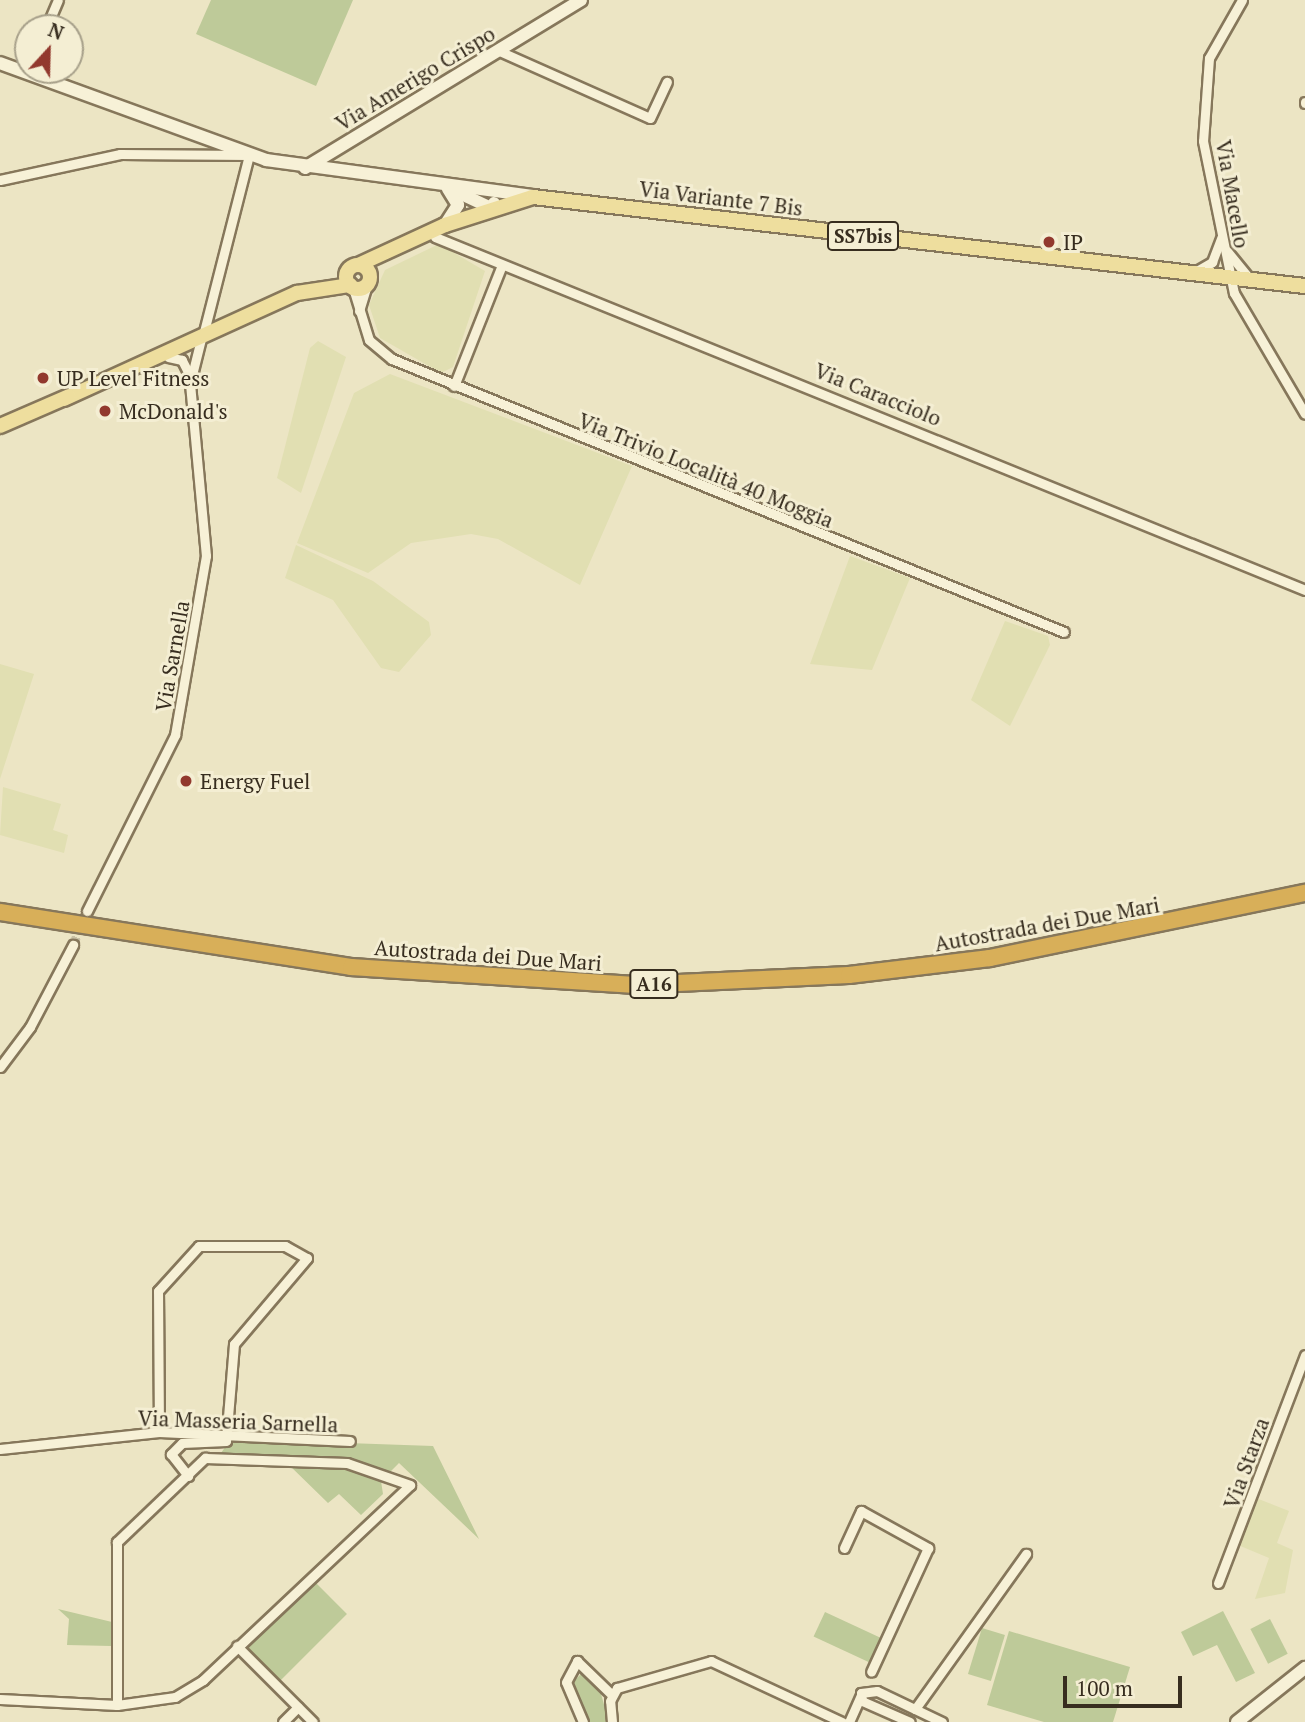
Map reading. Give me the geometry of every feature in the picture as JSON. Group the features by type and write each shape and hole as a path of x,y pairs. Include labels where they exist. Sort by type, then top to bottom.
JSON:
{"highway":[{"name":"Autostrada dei Due Mari","path":"0,912 351,967 635,985 849,975 990,958 1305,893"},
{"name":"Autostrada dei Due Mari","path":"0,923 349,978 492,991 683,995 849,986 990,969 1305,904"}],"main road":[{"name":"Via Amerigo Crispo","path":"305,168 581,0"},
{"path":"60,84 249,155 305,168 533,197"},
{"path":"445,187 493,209"},
{"path":"445,187 457,205 445,225"},
{"path":"488,191 493,209"},
{"name":"Via Variante 7 Bis","path":"64,399 149,357 320,286 354,266 393,252 445,225 533,197 1305,286"},
{"name":"Via Variante 7 Bis","path":"320,286 360,284 393,252"},
{"path":"354,266 360,284"},
{"path":"354,266 368,270 360,284"},
{"name":"Via Variante 7 Bis","path":"0,426 168,357 188,352 202,335"},
{"name":"Via Variante 7 Bis","path":"149,357 188,352"},
{"path":"1237,1722 1305,1668"}],"street":[{"name":"Via Macello","path":"1242,0 1209,58 1203,141 1231,277 1255,338 1305,414"},
{"path":"497,50 650,118 667,82"},
{"path":"0,180 120,154 249,155 202,335"},
{"name":"Via Caracciolo","path":"435,237 501,267 888,416 1197,551 1305,590"},
{"path":"1193,273 1212,262 1222,240 1250,279"},
{"path":"454,386 501,267"},
{"path":"359,313 360,284"},
{"name":"Via Trivio Località 40 Moggia","path":"360,284 359,313 381,353 454,386 1064,632"},
{"path":"188,352 190,388"},
{"path":"168,357 184,363 190,388"},
{"name":"Via Sarnella","path":"87,911 183,708 206,556 190,388"},
{"path":"0,1067 30,1027 73,945"},
{"path":"159,1432 158,1291 199,1246 285,1246 307,1258 234,1344 227,1435 221,1444 175,1446 173,1463 188,1476"},
{"name":"Via Starza","path":"1218,1583 1305,1355"},
{"name":"Via Masseria Sarnella","path":"0,1449 159,1432 350,1441"},
{"path":"0,1699 117,1704 174,1697 237,1646 410,1485 347,1463 205,1458 115,1550 117,1704"},
{"path":"844,1548 861,1511 928,1548 871,1672"},
{"path":"915,1709 1026,1554"},
{"path":"237,1646 313,1722"},
{"path":"583,1722 566,1682 577,1661 611,1694 612,1722"},
{"path":"611,1694 711,1661 842,1722"},
{"path":"861,1693 877,1691 942,1722"},
{"path":"849,1722 861,1693"},
{"path":"861,1693 862,1701 910,1722"},
{"path":"283,1722 298,1707"}],"shaded area":[{"path":"439,244 485,271 453,367 441,373 380,338 369,305 385,270"},
{"path":"318,341 346,357 301,493 277,478 310,348"},
{"path":"390,374 632,466 580,585 498,539 471,534 411,543 368,573 297,543 354,393"},
{"path":"296,545 373,581 429,622 431,635 399,672 381,668 333,600 285,578"},
{"path":"850,556 910,578 872,670 810,664"},
{"path":"1005,621 1048,636 1050,645 1010,726 971,700"},
{"path":"0,664 34,674 0,779"},
{"path":"3,787 61,804 53,830 68,835 64,853 0,835"},
{"path":"1256,1498 1289,1511 1277,1543 1293,1550 1285,1593 1255,1599 1269,1558 1238,1545"}],"green space":[{"path":"211,0 353,0 316,86 196,34"},
{"path":"231,1439 433,1446 479,1539 399,1463 387,1475 350,1460 221,1453"},
{"path":"287,1463 348,1468 381,1481 383,1494 361,1515 339,1494 328,1503"},
{"path":"313,1580 347,1614 280,1680 247,1646"},
{"path":"58,1609 112,1622 111,1646 67,1645 69,1619"},
{"path":"1223,1611 1255,1673 1236,1682 1217,1645 1193,1656 1181,1632"},
{"path":"825,1612 882,1639 871,1663 814,1636"},
{"path":"1270,1619 1288,1654 1268,1664 1250,1629"},
{"path":"982,1628 1005,1635 991,1681 968,1674"},
{"path":"1009,1631 1130,1667 1113,1722 1044,1722 987,1705"},
{"path":"583,1672 599,1687 609,1722 589,1722 572,1683"}],"tunnel":[{"path":"73,945 82,923"}],"place":[{"name":"IP","path":"1049,242"},
{"name":"UP Level Fitness","path":"43,378"},
{"name":"McDonald's","path":"105,411"},
{"name":"Energy Fuel","path":"186,781"}]}
